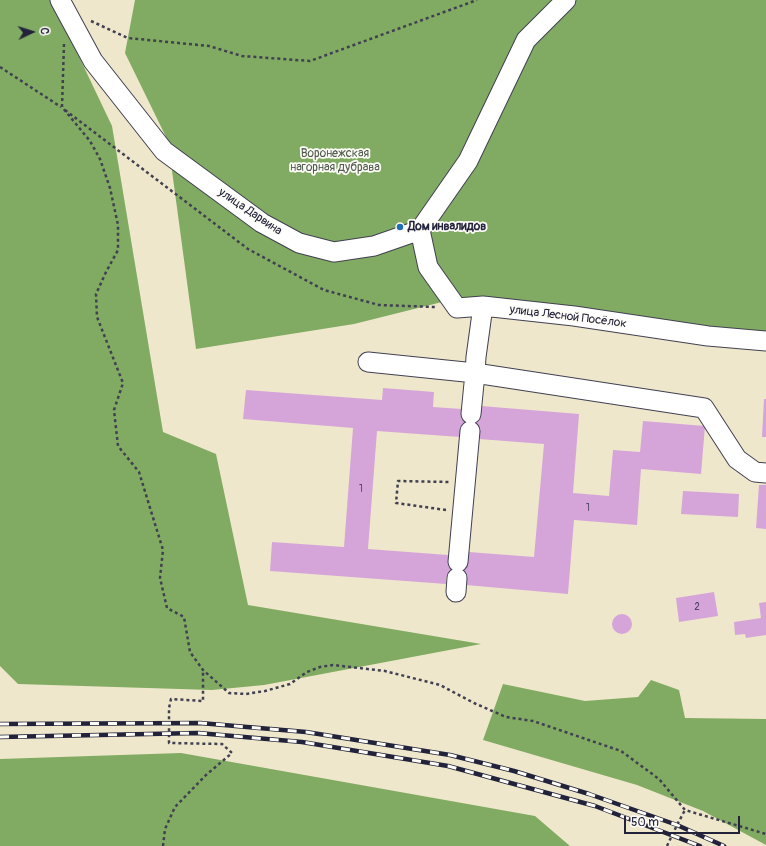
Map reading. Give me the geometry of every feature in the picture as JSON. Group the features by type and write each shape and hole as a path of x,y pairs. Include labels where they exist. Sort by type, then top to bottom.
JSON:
{"street":[{"path":"420,230 468,161 526,40 566,0"},
{"name":"улица Дарвина","path":"62,5 93,61 164,151 262,223 299,243 334,252 374,246 420,230"},
{"name":"улица Лесной Посёлок","path":"420,230 428,267 457,308 483,306 574,316 708,336 766,341"},
{"path":"457,577 476,357 483,306"},
{"path":"368,362 475,373 704,408 737,459 755,472 766,473"}],"path":[{"path":"62,5 128,38 209,46 242,56 310,61 478,0"},
{"path":"64,39 62,107 90,141 100,159 110,188 118,225 118,250 96,294 97,318 123,383 114,410 118,446 139,472 163,550 160,578 167,608 184,617 190,652 203,670 229,693 240,694 265,691 290,684 307,672 320,667 333,665 385,670 440,685 474,703 506,717 534,721 621,751 659,779 685,810 766,834"},
{"path":"462,512 396,503 398,481 465,482"},
{"path":"163,846 165,829 175,807 206,775 232,752 222,744 169,743 169,708 171,699 203,701 203,670"},
{"path":"668,846 685,810"}],"green space":[{"path":"0,0 52,0 112,126 163,432 216,454 248,605 481,644 264,685 212,690 18,684 0,666"},
{"name":"Воронежская нагорная дубрава","path":"135,0 766,0 766,335 698,329 462,297 354,324 196,349 168,141 125,53"},
{"path":"651,680 679,690 685,718 766,719 766,845 703,811 637,785 483,740 503,684 585,701 638,697"},
{"path":"181,753 535,816 570,846 0,846 0,759"}],"building":[{"path":"383,388 434,392 433,407 462,409 481,406 579,414 573,493 609,496 613,450 640,452 643,421 705,426 701,474 641,469 637,525 574,520 568,594 466,585 467,578 446,577 446,584 270,571 272,542 344,547 353,428 243,419 246,390 382,400","holes":["461,430 479,431 479,439 544,444 534,557 469,552 468,562 448,561 448,555 368,549 377,431 460,437"]},
{"path":"764,399 766,399 766,437 762,437"},
{"path":"759,485 766,485 766,529 756,528"},
{"path":"683,491 739,494 738,517 681,514"},
{"path":"714,592 718,616 679,622 676,598"},
{"path":"766,602 766,635 746,638 745,634 735,635 734,622 761,618 759,603"},
{"path":"622,614 629,617 632,624 629,631 622,634 615,631 612,624 615,617"}],"railway":[{"path":"0,724 200,723 306,732 450,755 514,771 589,794 677,825 724,846"},
{"path":"0,737 198,733 302,742 448,766 595,806 700,846"}],"place":[{"name":"Дом инвалидов","path":"400,227"}]}
